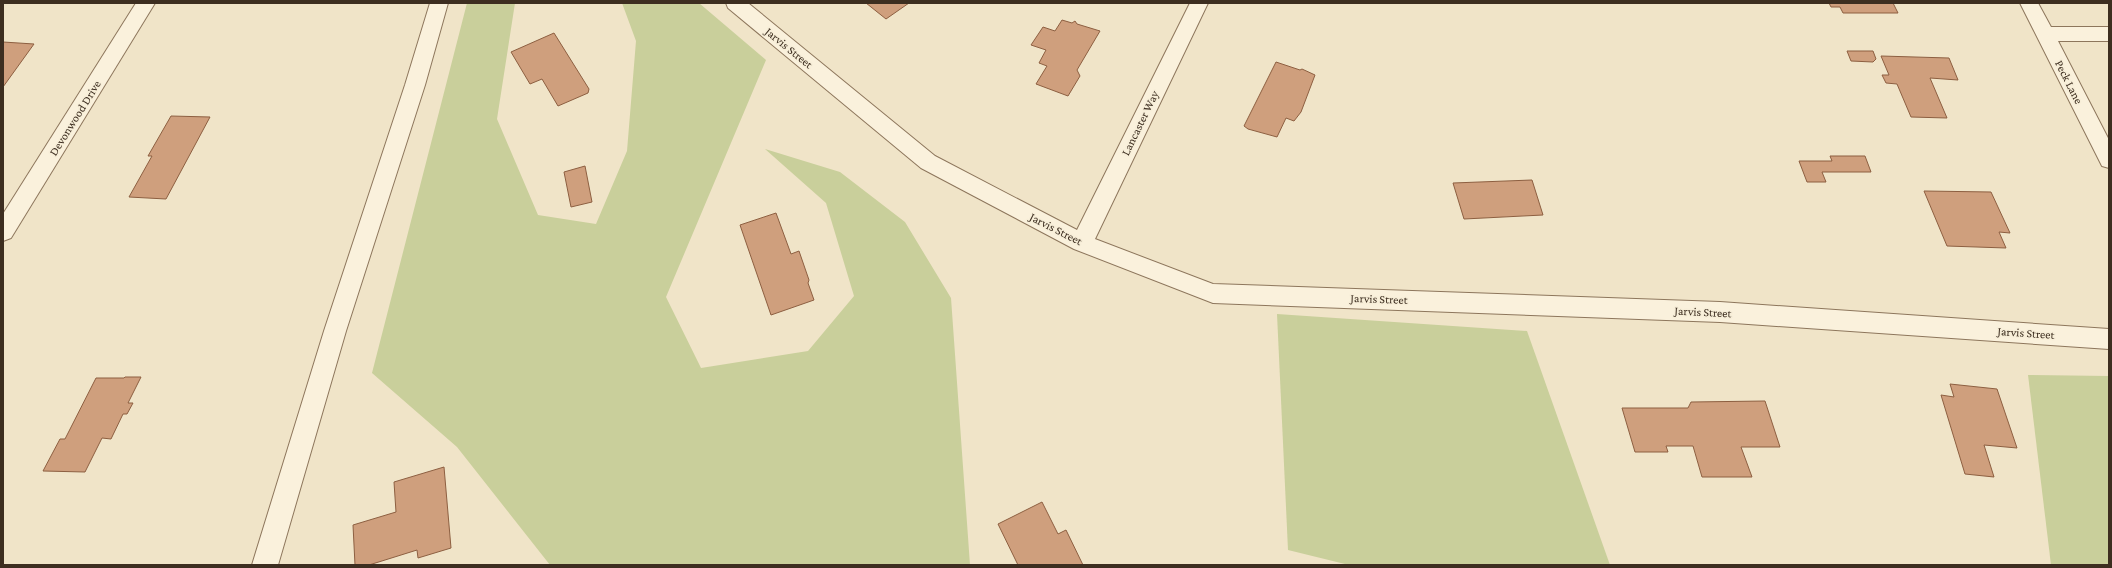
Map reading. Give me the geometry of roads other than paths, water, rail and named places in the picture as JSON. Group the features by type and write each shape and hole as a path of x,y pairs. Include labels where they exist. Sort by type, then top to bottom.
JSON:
{"street":[{"name":"Devonwood Drive","path":"3,232 146,3"},
{"path":"265,565 335,331 415,85 439,3"},
{"name":"Jarvis Street","path":"735,3 928,162 1082,244 1213,292 1720,312 2109,339"},
{"name":"Lancaster Way","path":"1082,244 1199,3"},
{"name":"Peck Lane","path":"2029,3 2109,160"},
{"path":"2045,34 2109,34"}]}
